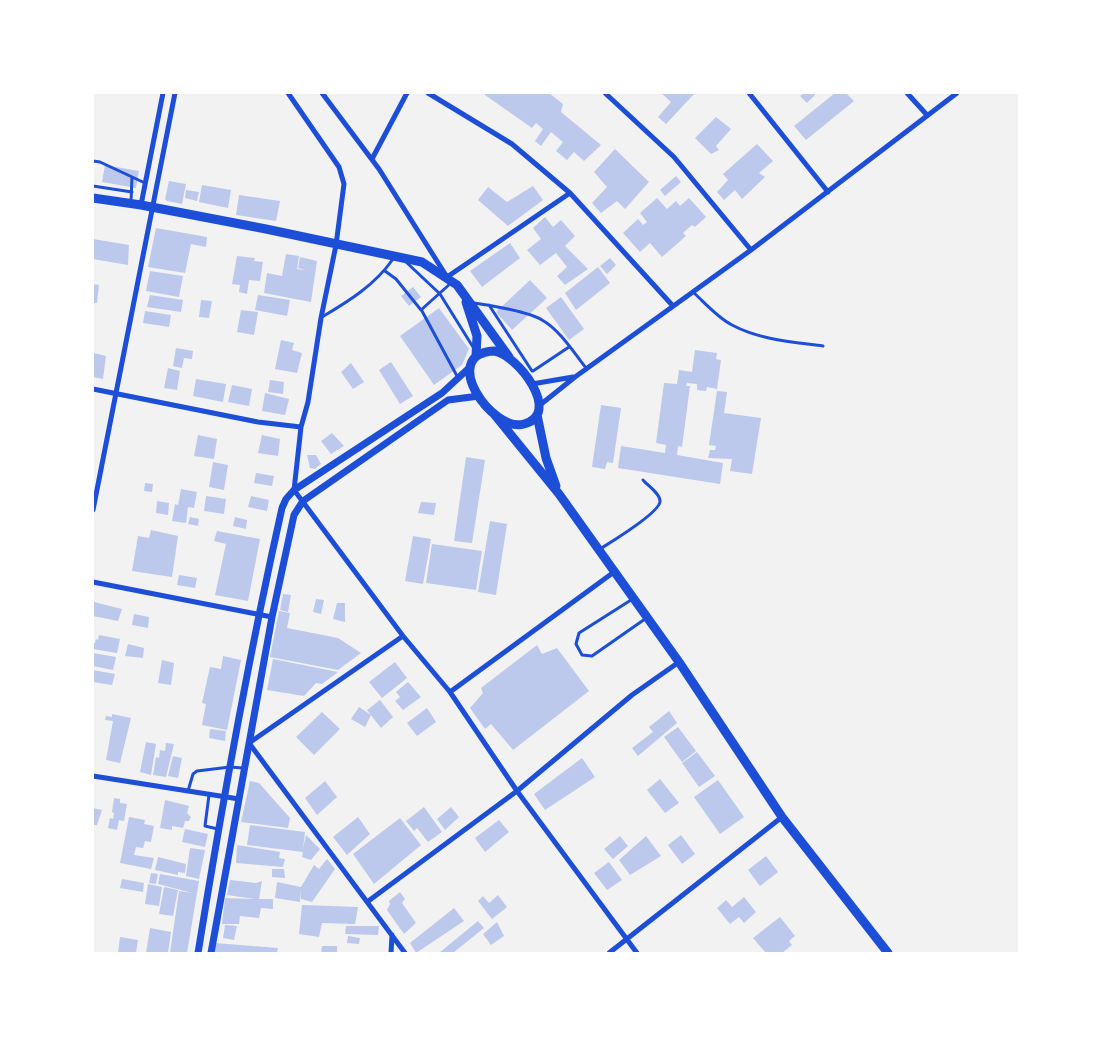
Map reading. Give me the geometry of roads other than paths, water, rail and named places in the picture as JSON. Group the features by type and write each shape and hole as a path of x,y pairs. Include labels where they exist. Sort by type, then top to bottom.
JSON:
{"highway":[{"path":"93,198 266,229 422,262 450,279 464,294 509,357"},
{"path":"464,294 477,336 476,355"},
{"path":"559,494 546,458 530,373 509,357 494,351 476,355 469,369 470,377 479,396 559,494 679,662 782,817 888,953"},
{"path":"494,414 519,425 530,421 538,410"}],"street":[{"path":"141,205 163,93"},
{"path":"93,510 176,93"},
{"path":"288,93 339,167 344,184 336,245 302,427 294,490 403,636 450,692 517,790 636,953"},
{"path":"322,93 372,159 450,279 570,193"},
{"path":"372,159 407,93"},
{"path":"428,93 512,144 570,193 673,306"},
{"path":"605,93 674,156 751,250"},
{"path":"749,93 828,192"},
{"path":"907,93 927,115"},
{"path":"538,410 586,368 751,250 957,93"},
{"path":"198,953 223,798 258,615 286,499 294,490 442,393 469,369"},
{"path":"532,384 575,377"},
{"path":"93,389 258,422 302,427"},
{"path":"211,953 272,617 294,515 303,501 448,400 479,396"},
{"path":"450,692 614,572"},
{"path":"93,582 272,617"},
{"path":"249,743 403,636"},
{"path":"367,902 517,790 632,695 679,662"},
{"path":"249,743 405,953"},
{"path":"93,776 239,799"},
{"path":"609,953 782,817"},
{"path":"391,953 392,935"}],"lane":[{"path":"93,161 100,162 144,183"},
{"path":"130,204 132,177"},
{"path":"93,186 132,192"},
{"path":"321,318 358,296 398,257 440,294 476,355"},
{"path":"385,271 396,279 421,310 458,378"},
{"path":"421,310 440,294 450,279"},
{"path":"692,292 732,325 780,340 823,346"},
{"path":"471,303 489,305 542,319 554,329 586,368"},
{"path":"489,305 530,373 569,347"},
{"path":"598,550 627,532 657,508 660,502 659,496 643,480"},
{"path":"633,599 579,633 576,644 582,655 592,656 647,617"},
{"path":"188,792 197,771 230,766 245,768"},
{"path":"209,795 205,824 207,828 218,830"}]}
